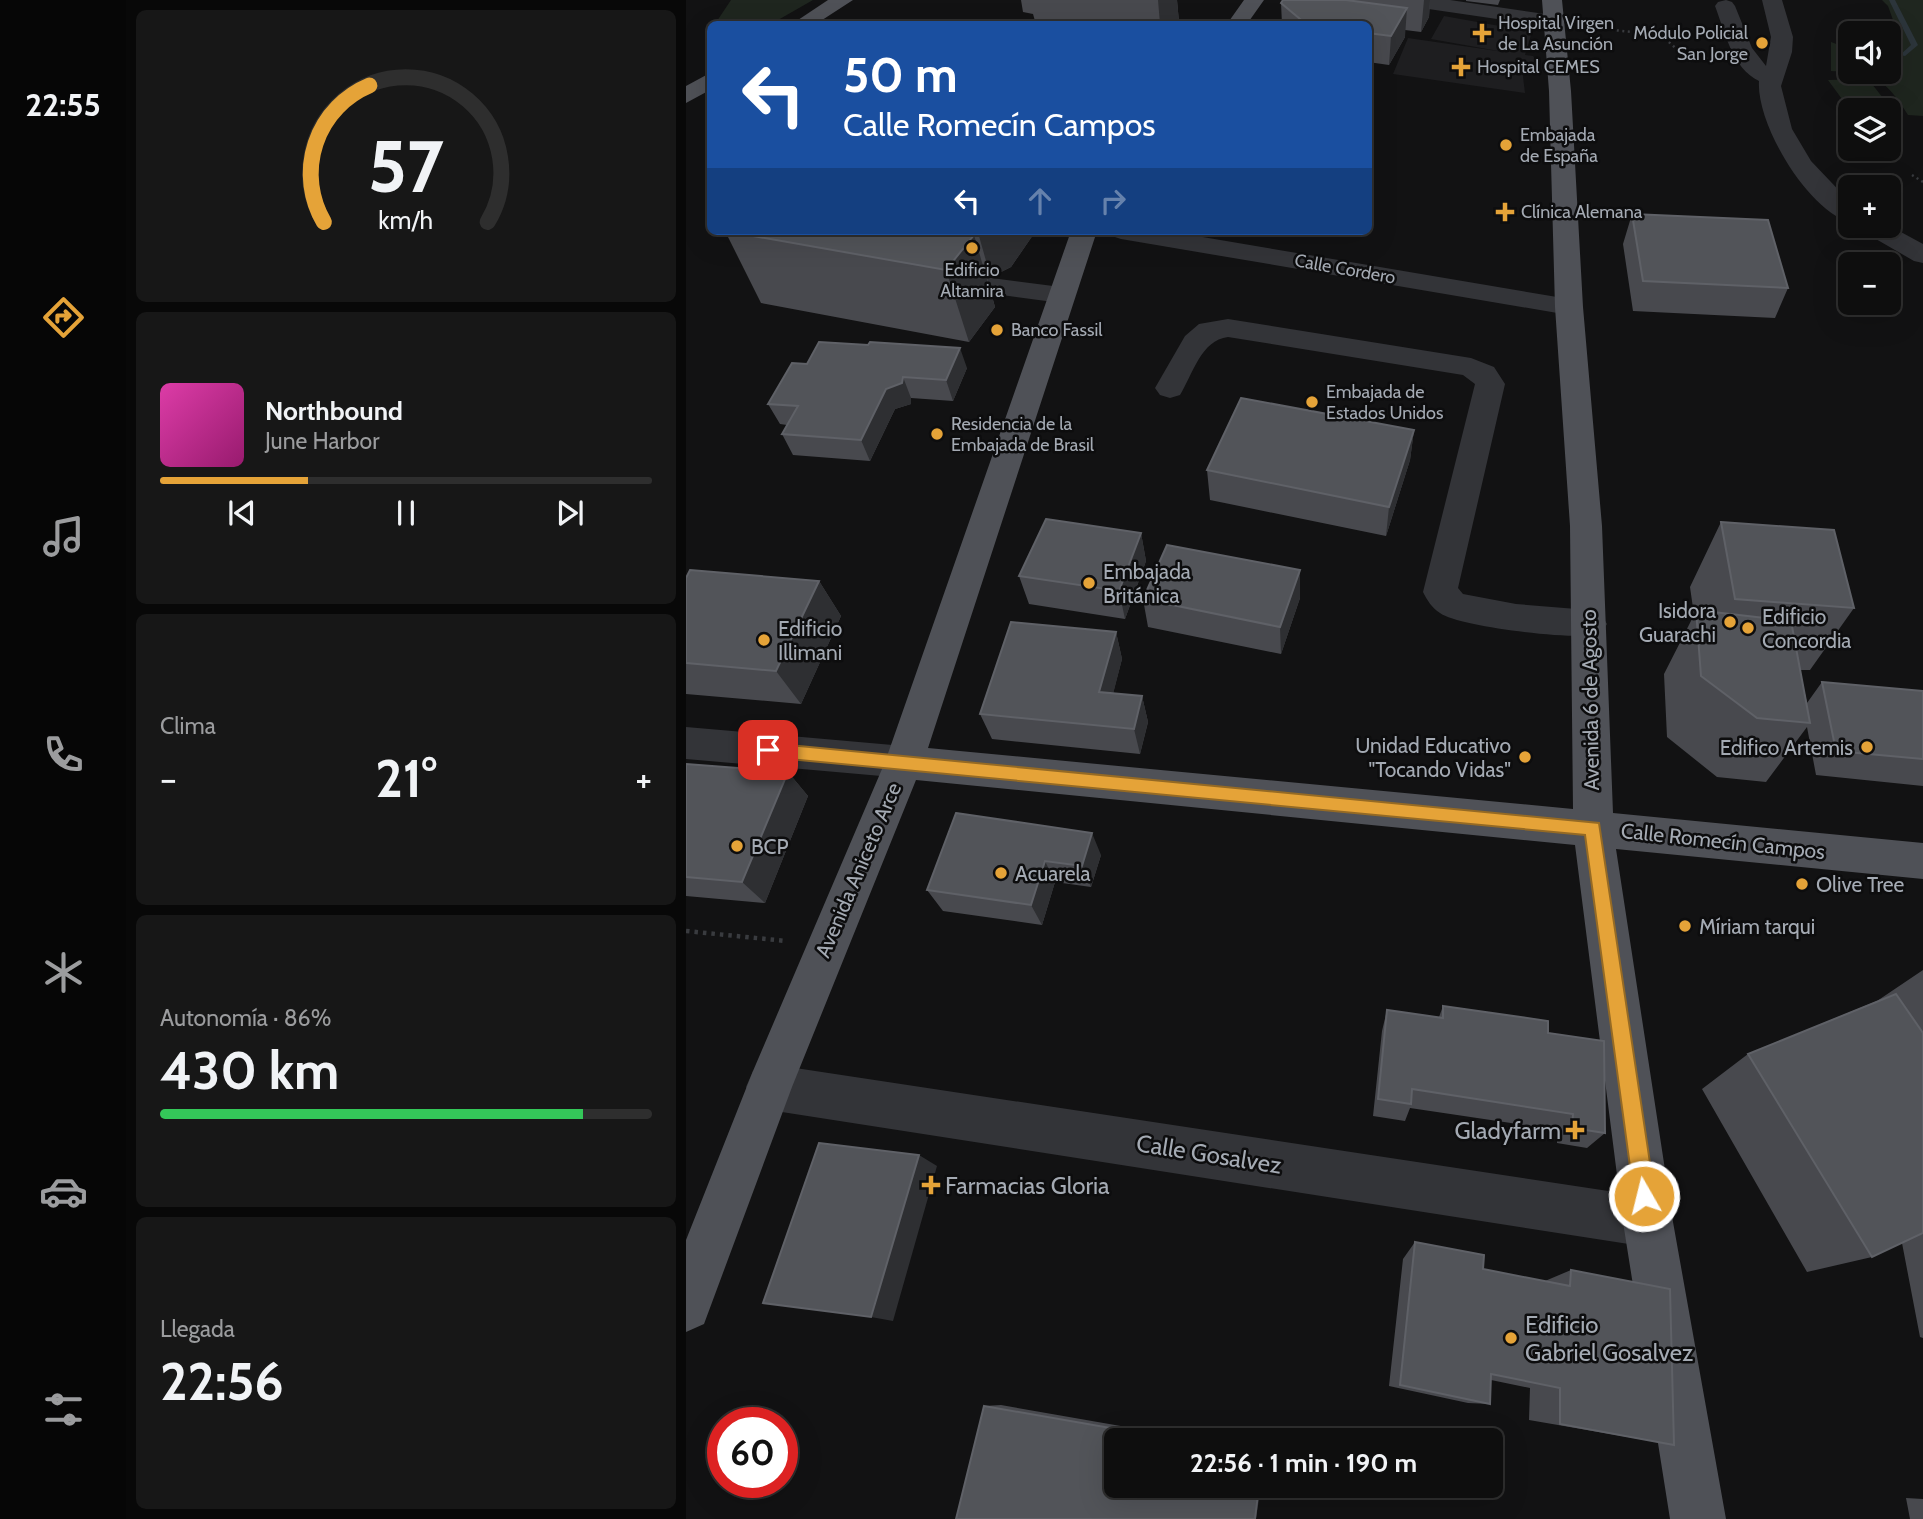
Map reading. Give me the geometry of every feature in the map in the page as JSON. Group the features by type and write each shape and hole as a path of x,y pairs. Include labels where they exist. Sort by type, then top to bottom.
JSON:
{"main road":[{"path":"807,21 843,0"},
{"path":"1239,21 1254,0"},
{"name":"Avenida 6 de Agosto","path":"1552,10 1560,91 1569,307 1586,526 1593,829 1648,1222 1698,1519"},
{"name":"Avenida Aniceto Arce","path":"686,1306 825,947 904,762 1082,235"},
{"name":"Calle Romecín Campos","path":"904,762 1923,861"}],"street":[{"path":"1408,0 1552,10"},
{"path":"1772,0 1783,38 1780,58 1770,78 1782,135 1805,169 1838,205"},
{"path":"1725,6 1744,51 1758,73 1770,78"},
{"name":"Calle Cordero","path":"1145,235 1569,307"},
{"path":"1893,238 1923,255"},
{"path":"914,276 1060,295"},
{"path":"1170,388 1195,342 1209,330 1228,328 1471,367 1485,374 1490,384 1440,592 1453,605 1516,618 1589,624"},
{"name":"Calle Romecín Campos","path":"686,743 904,762"},
{"name":"Calle Gosalvez","path":"769,1087 1648,1222"}],"path":[{"path":"1552,10 1603,32 1661,35 1690,61 1744,51"},
{"path":"1912,175 1923,182"},
{"path":"686,931 825,947"}],"shaded area":[{"path":"731,0 813,0 776,21 717,21"},
{"path":"1882,0 1923,0 1923,116 1908,115 1901,105 1901,98 1896,98 1883,84 1901,84 1901,21 1893,21 1888,6"},
{"name":"Hospital CEMES","path":"1444,16 1528,31 1531,35 1525,55 1533,56 1537,62 1522,69 1525,93 1393,74 1408,38 1504,52 1431,39"},
{"path":"1831,42 1838,45 1838,72 1831,71"},
{"path":"1828,80 1838,80 1838,84 1872,84 1883,98 1841,98"}],"building":[{"path":"1283,0 1346,0 1407,8 1391,36 1372,34 1372,21 1302,21 1281,3"},
{"path":"1632,214 1768,220 1788,288 1643,281"},
{"path":"748,235 974,235 946,270"},
{"path":"819,342 868,345 870,342 960,348 946,380 903,377 902,383 886,389 861,440 782,434 798,406 768,404 792,363 807,364"},
{"path":"1241,398 1414,430 1389,507 1207,470"},
{"path":"1046,519 1141,533 1119,591 1019,576"},
{"path":"1721,522 1834,530 1854,608 1735,599"},
{"path":"1167,545 1300,570 1280,627 1143,599"},
{"path":"690,570 819,581 776,671 686,663 686,578"},
{"path":"1696,610 1791,621 1810,723 1757,718 1701,676"},
{"path":"1011,622 1116,632 1099,692 1142,696 1134,729 980,714"},
{"path":"1822,682 1923,691 1923,759 1836,751"},
{"name":"BCP","path":"686,764 788,772 742,882 686,877"},
{"path":"956,813 1092,833 1082,866 1045,861 1031,905 927,890"},
{"path":"1896,994 1923,1033 1923,1233 1872,1257 1748,1054"},
{"path":"1443,1006 1548,1021 1548,1033 1604,1041 1605,1133 1572,1128 1573,1114 1412,1089 1411,1104 1378,1099 1387,1010 1443,1018"},
{"path":"819,1143 919,1155 871,1317 763,1303"},
{"name":"Edificio Gabriel Gosalvez","path":"1415,1242 1484,1255 1483,1269 1570,1286 1571,1270 1670,1289 1674,1445 1560,1424 1560,1388 1491,1374 1490,1404 1400,1385"},
{"path":"984,1406 1110,1428 1104,1428 1104,1498 1258,1498 1255,1519 956,1519"}],"waterway":[{"path":"1892,0 1915,45 1903,55"}],"place":[{"name":"Hospital Virgen de La Asunción","path":"1482,33"},
{"name":"Módulo Policial San Jorge","path":"1762,43"},
{"name":"Hospital CEMES","path":"1461,67"},
{"name":"Embajada de España","path":"1506,145"},
{"name":"Clínica Alemana","path":"1505,212"},
{"name":"Edificio Altamira","path":"972,248"},
{"name":"Banco Fassil","path":"997,330"},
{"name":"Embajada de Estados Unidos","path":"1312,402"},
{"name":"Residencia de la Embajada de Brasil","path":"937,434"},
{"name":"Embajada Británica","path":"1089,583"},
{"name":"Isidora Guarachi","path":"1730,622"},
{"name":"Edificio Concordia","path":"1748,628"},
{"name":"Edificio Illimani","path":"764,640"},
{"name":"Edifico Artemis","path":"1867,747"},
{"name":"Unidad Educativo \"Tocando Vidas\"","path":"1525,757"},
{"name":"BCP","path":"737,846"},
{"name":"Acuarela","path":"1001,873"},
{"name":"Olive Tree","path":"1802,884"},
{"name":"Míriam tarqui","path":"1685,926"},
{"name":"Gladyfarm","path":"1575,1130"},
{"name":"Farmacias Gloria","path":"931,1185"},
{"name":"Edificio Gabriel Gosalvez","path":"1511,1338"}],"route":[{"path":"768,750 1593,829 1644,1196"}]}
